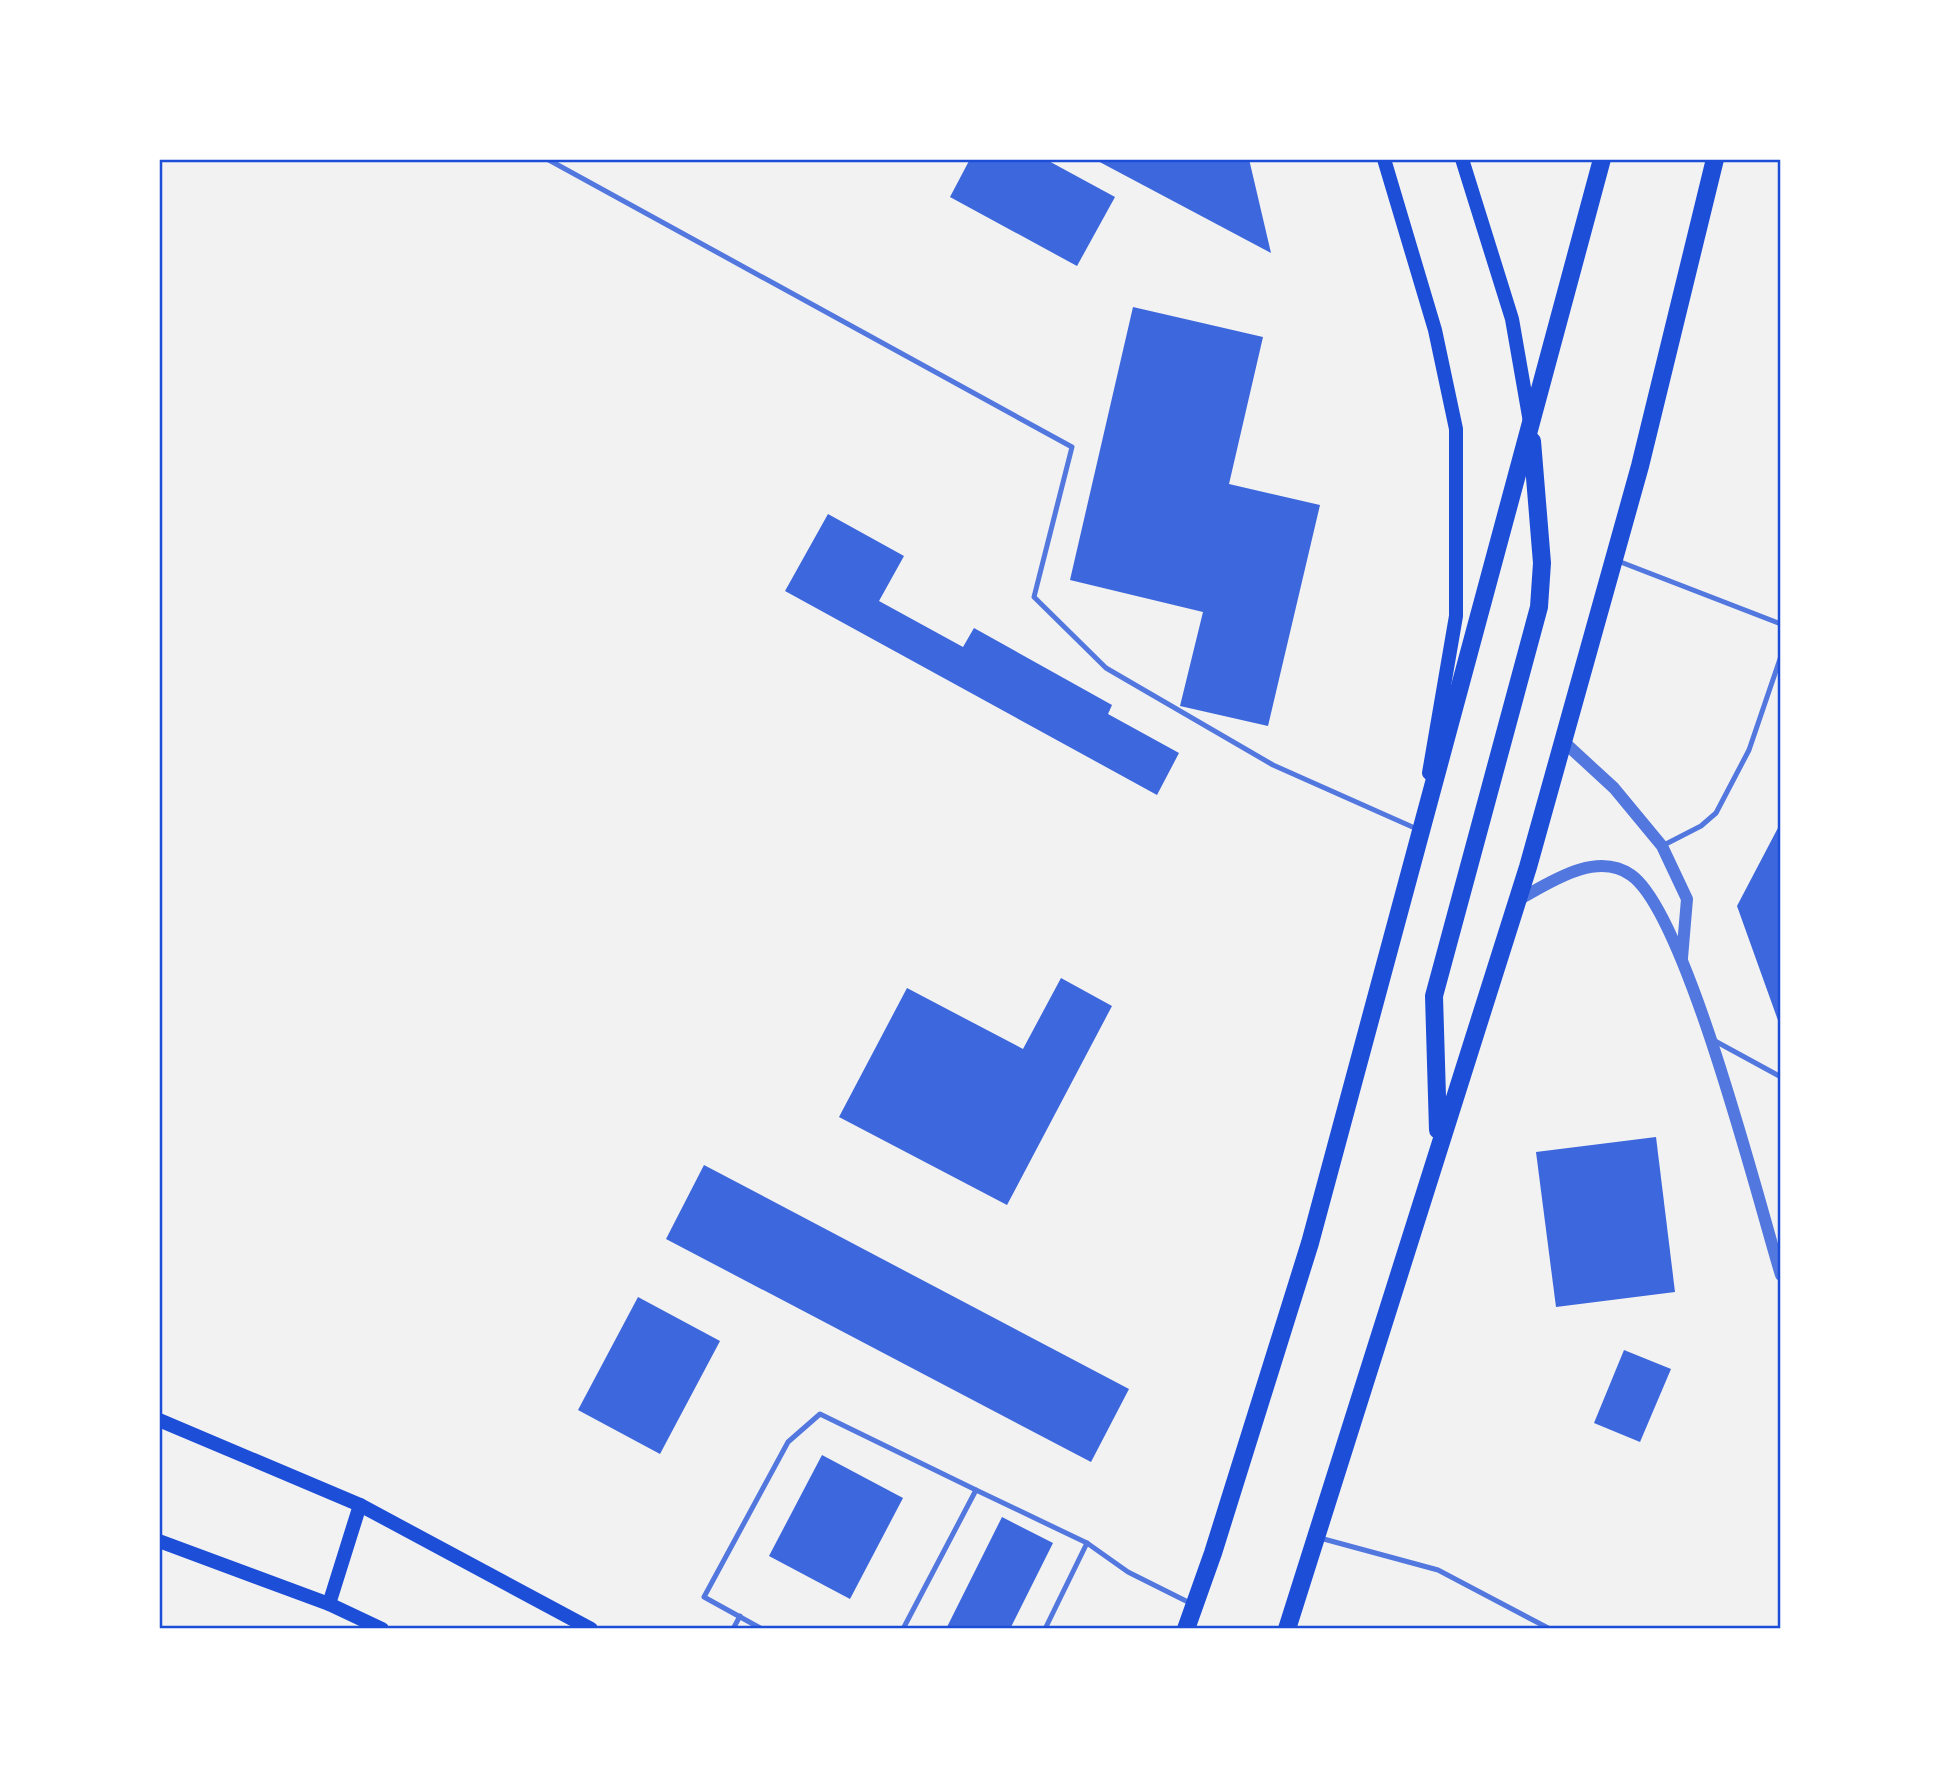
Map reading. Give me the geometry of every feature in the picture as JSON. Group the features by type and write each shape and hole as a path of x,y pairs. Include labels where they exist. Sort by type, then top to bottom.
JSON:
{"main road":[{"path":"1384,159 1435,330 1456,429 1456,616 1420,831"},
{"path":"1438,1144 1434,996 1539,607 1542,563 1531,427 1511,319 1462,159"},
{"path":"1186,1629 1310,1243 1531,427 1575,251 1602,159"},
{"path":"1287,1629 1438,1144 1518,900 1615,559 1715,159"},
{"path":"159,1420 360,1505 591,1629"},
{"path":"329,1604 360,1505"},
{"path":"159,1541 329,1604 382,1629"}],"street":[{"path":"1564,742 1614,788 1662,846 1686,899 1682,958"},
{"path":"1518,900 1573,871 1597,865 1630,874 1651,899 1682,958 1781,1275"}],"lane":[{"path":"547,159 1073,447 1034,597 1106,668 1273,765 1420,831"},
{"path":"1615,559 1781,624"},
{"path":"1662,846 1701,827 1716,813 1749,750 1781,656"},
{"path":"1709,1038 1781,1077"},
{"path":"762,1629 704,1597 788,1442 820,1414 1087,1544 1128,1572 1194,1604"},
{"path":"903,1629 976,1490"},
{"path":"1317,1537 1438,1570 1550,1629"},
{"path":"1045,1629 1087,1544"},
{"path":"733,1629 740,1616"}],"building":[{"path":"970,159 1045,159 1115,197 1077,266 950,197"},
{"path":"1094,159 1249,159 1271,253"},
{"path":"1133,307 1263,337 1229,484 1320,505 1268,726 1180,706 1203,612 1070,580"},
{"path":"828,514 904,556 879,601 963,647 974,628 1112,705 1108,714 1179,753 1157,795 785,591"},
{"path":"1781,822 1781,1026 1780,1026 1737,906"},
{"path":"1061,978 1112,1006 1007,1205 839,1117 907,988 1023,1049"},
{"path":"1656,1137 1675,1292 1556,1307 1536,1152"},
{"path":"704,1165 1129,1389 1091,1462 666,1239"},
{"path":"638,1297 720,1341 660,1454 578,1410"},
{"path":"1624,1350 1671,1369 1640,1442 1594,1423"},
{"path":"822,1455 903,1498 850,1599 769,1556"},
{"path":"1002,1517 1053,1543 1010,1629 946,1629"}]}
